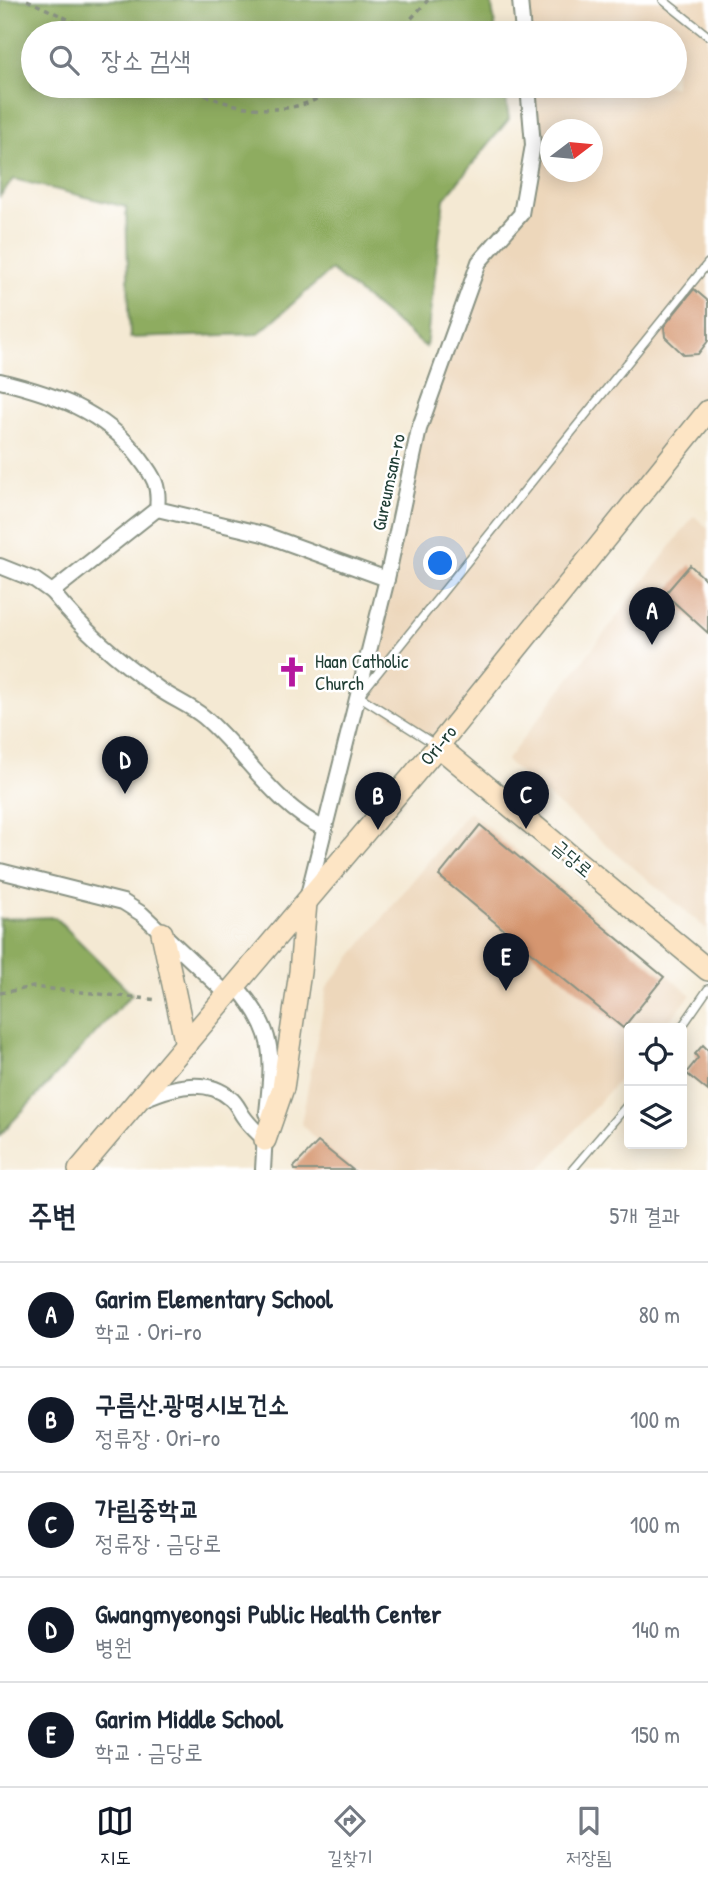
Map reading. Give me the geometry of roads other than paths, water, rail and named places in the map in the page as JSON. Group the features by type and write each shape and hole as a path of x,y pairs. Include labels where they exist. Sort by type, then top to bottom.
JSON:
{"main road":[{"name":"Ori-ro","path":"79,1170 438,746 708,411"},
{"name":"금당로","path":"438,746 708,970"},
{"path":"265,1140 284,1088 300,972 306,903"},
{"path":"162,933 186,1045"}],"street":[{"path":"520,0 522,21"},
{"name":"Gureumsan-ro","path":"306,903 387,579 419,429 479,262 521,214 533,145 529,98"},
{"path":"0,381 44,392 99,417 126,440 154,476 159,493 157,509 52,592"},
{"path":"157,509 263,534 387,579"},
{"path":"0,566 35,580 52,592 85,629 159,689 201,715 232,741 265,782 310,822 325,829"},
{"path":"0,870 123,902 254,1006 263,1022 272,1060 263,1170"},
{"path":"137,1102 160,1091 182,1086 200,1086 218,1091 231,1098 265,1140"}],"lane":[{"path":"663,0 708,36"},
{"path":"438,746 359,696 708,263"},
{"path":"684,1023 708,989"},
{"path":"572,1170 624,1109"}],"place":[{"name":"Garim Elementary School","path":"652,645"},
{"name":"Haan Catholic Church","path":"292,672"},
{"name":"Gwangmyeongsi Public Health Center","path":"125,794"},
{"name":"가림중학교","path":"526,829"},
{"name":"구름산.광명시보건소","path":"378,830"},
{"name":"Garim Middle School","path":"506,991"}]}
